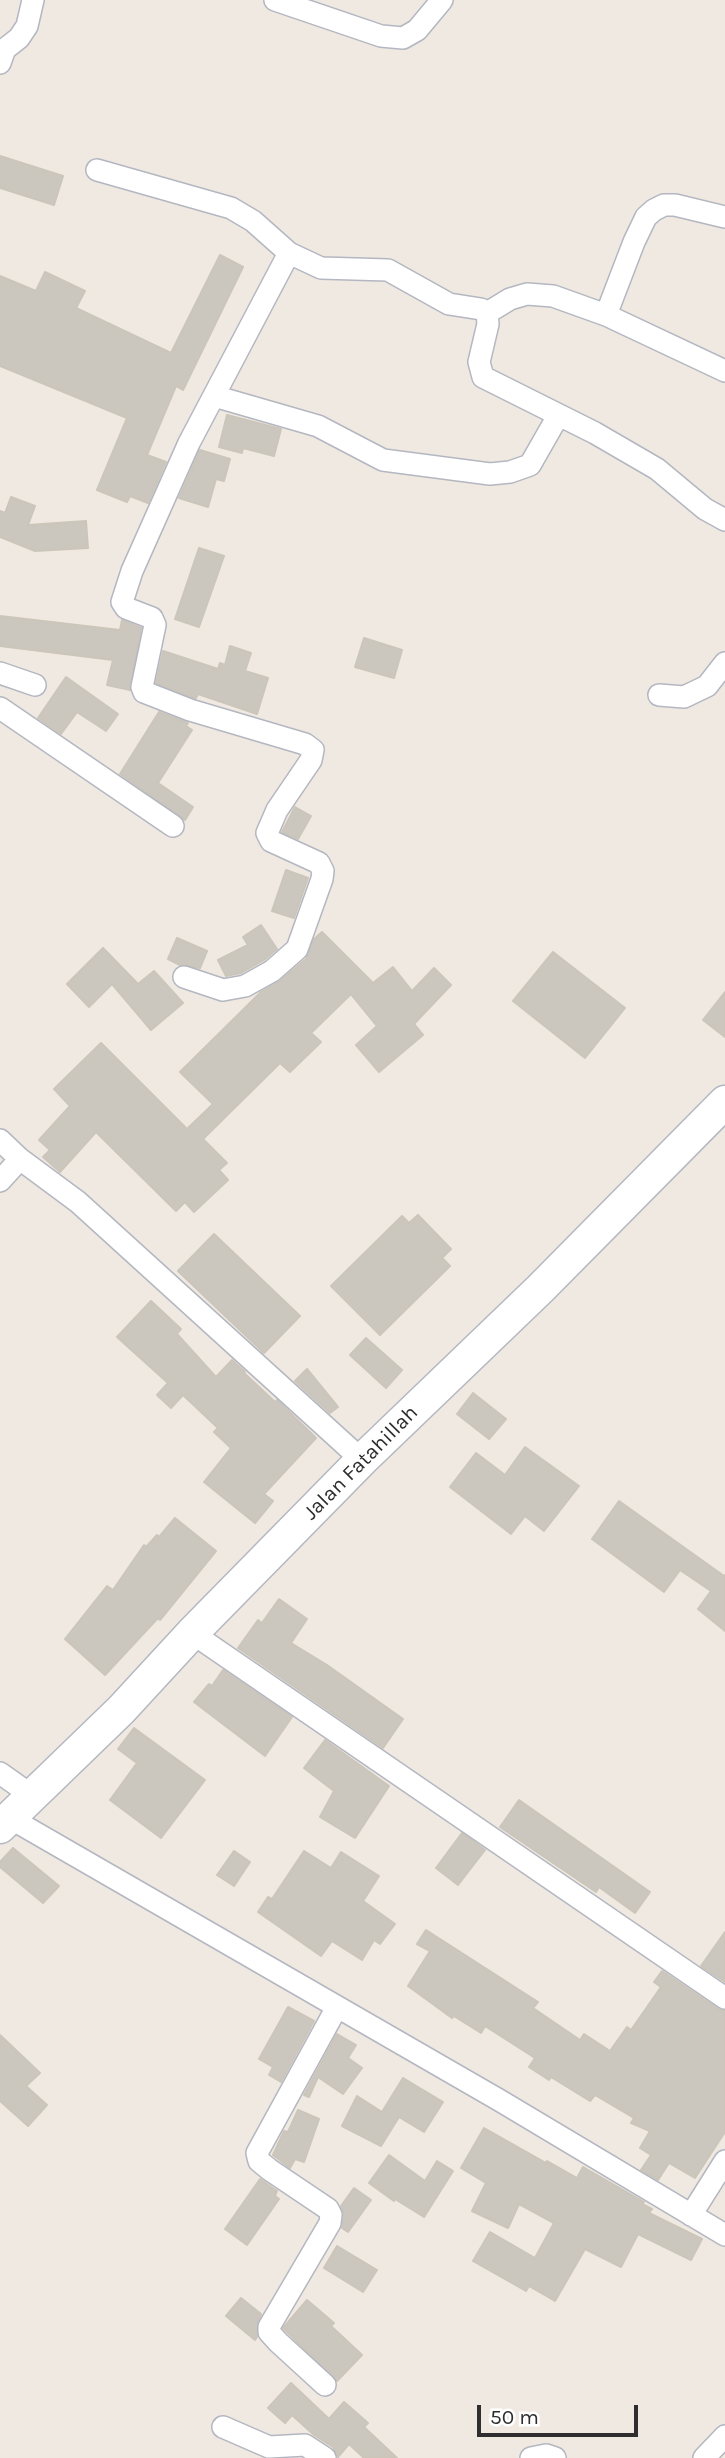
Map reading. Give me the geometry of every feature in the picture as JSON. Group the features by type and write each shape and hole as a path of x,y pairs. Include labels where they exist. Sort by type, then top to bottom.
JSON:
{"street":[{"path":"0,63 5,49 19,38 27,26 33,0"},
{"path":"275,0 381,36 403,38 417,30 442,0"},
{"path":"97,170 231,208 253,221 289,253 321,268 388,270 449,304 481,309 487,313"},
{"path":"606,315 634,242 646,217 654,210 664,205 675,205 725,217"},
{"path":"184,977 223,990 234,990 284,962 301,942 322,880 323,871 318,863 271,841 267,833 277,810 313,757 311,748 149,695 141,688 155,625 152,618 126,608 123,598 132,571 189,443 289,253"},
{"path":"487,313 510,299 534,293 564,299 606,315 725,371"},
{"path":"487,313 486,334 479,362 483,377 595,433 657,469 705,509 725,520"},
{"path":"214,396 318,426 383,460 490,474 510,472 530,465 558,416"},
{"path":"659,695 684,697 707,686 725,663"},
{"path":"0,673 35,685"},
{"path":"0,708 173,826"},
{"name":"Jalan Fatahillah","path":"5,1823 121,1710 192,1633 362,1460 540,1289 725,1102"},
{"path":"0,1140 20,1159 78,1202 362,1460"},
{"path":"0,1181 20,1159"},
{"path":"192,1633 725,1998"},
{"path":"0,1773 31,1796"},
{"path":"5,1823 337,2007 725,2235"},
{"path":"325,2385 278,2342 269,2332 269,2327 330,2223 331,2215 328,2209 259,2161 257,2153 337,2007"},
{"path":"691,2215 725,2161"},
{"path":"223,2427 269,2447 305,2445 324,2458"},
{"path":"704,2458 725,2436"},
{"path":"531,2458 546,2455 555,2458"}],"building":[{"path":"0,156 63,176 54,205 0,188"},
{"path":"220,255 243,267 183,390 176,386 147,455 166,462 148,503 130,496 127,502 97,490 127,418 0,366 0,276 36,291 45,272 85,291 76,308 171,353"},
{"path":"227,415 281,429 274,456 243,448 242,453 219,447"},
{"path":"200,450 230,459 224,481 216,479 208,507 179,498"},
{"path":"11,497 35,506 28,525 86,521 88,548 35,551 0,537 0,511 5,513"},
{"path":"199,548 224,556 199,627 175,619"},
{"path":"0,616 120,630 122,620 141,628 130,690 107,685 113,660 0,646"},
{"path":"364,638 402,650 394,678 355,667"},
{"path":"230,646 251,653 245,671 268,678 257,714 198,694 194,698 156,683 163,651 218,669 220,663 225,665"},
{"path":"66,677 118,714 106,731 77,712 61,734 38,718"},
{"path":"159,712 188,723 186,726 192,730 158,783 193,807 185,820 120,774"},
{"path":"295,807 311,816 298,839 282,832"},
{"path":"286,870 308,878 294,918 272,911"},
{"path":"261,925 277,949 241,973 226,976 218,960 248,945 243,937"},
{"path":"322,932 373,983 393,967 412,991 434,968 451,985 414,1024 423,1035 379,1072 356,1045 377,1026 351,994 311,1033 321,1042 290,1072 280,1063 203,1139 227,1163 219,1170 228,1180 194,1212 185,1202 176,1211 96,1132 60,1172 43,1157 50,1150 39,1140 70,1106 54,1089 101,1043 187,1129 213,1104 180,1072 261,992 280,981 306,959 314,939"},
{"path":"177,938 207,951 200,968 180,965 168,959"},
{"path":"103,948 138,984 154,971 183,1003 151,1030 112,984 89,1007 67,984"},
{"path":"553,952 625,1008 585,1058 513,1001"},
{"path":"725,992 725,1037 703,1020"},
{"path":"418,1215 451,1249 442,1258 450,1266 380,1335 331,1286 402,1216 409,1223"},
{"path":"214,1234 300,1316 264,1353 178,1271"},
{"path":"151,1301 181,1329 177,1334 216,1377 232,1360 316,1438 264,1494 273,1501 255,1523 204,1482 231,1448 214,1432 218,1428 183,1395 171,1408 157,1395 168,1383 117,1337"},
{"path":"366,1338 402,1370 386,1388 350,1355"},
{"path":"307,1369 338,1407 330,1413 295,1381"},
{"path":"473,1393 506,1419 489,1439 457,1414"},
{"path":"525,1447 579,1486 544,1531 525,1516 511,1534 450,1487 476,1453 505,1475"},
{"path":"619,1501 725,1575 725,1631 698,1609 711,1591 680,1570 664,1592 592,1539"},
{"path":"175,1518 216,1551 160,1620 158,1618 105,1675 65,1639 107,1586 113,1590 144,1545 146,1547 157,1535 159,1537"},
{"path":"279,1599 307,1619 291,1643 403,1719 383,1748 238,1648 258,1620 262,1623"},
{"path":"223,1670 292,1717 265,1756 194,1702 209,1684 212,1686"},
{"path":"134,1728 205,1780 161,1838 110,1800 137,1763 118,1749"},
{"path":"325,1740 389,1786 355,1838 320,1817 334,1791 304,1768"},
{"path":"519,1800 650,1892 635,1913 599,1887 596,1892 500,1827"},
{"path":"462,1833 485,1850 458,1885 436,1868"},
{"path":"13,1848 59,1886 43,1903 0,1867 0,1862"},
{"path":"234,1851 250,1862 234,1886 217,1875"},
{"path":"304,1851 331,1868 341,1852 379,1876 363,1901 395,1924 380,1944 374,1940 362,1960 332,1941 321,1956 258,1912 268,1897 272,1899"},
{"path":"426,1930 538,2002 533,2008 580,2040 584,2034 610,2051 627,2027 631,2030 661,1987 654,1982 662,1971 725,2011 725,2132 695,2178 669,2163 658,2180 641,2170 651,2155 640,2148 650,2131 631,2123 634,2118 595,2095 590,2101 551,2077 549,2080 529,2067 535,2058 485,2026 481,2033 454,2016 452,2018 408,1986 430,1951 417,1944"},
{"path":"725,1932 725,1982 701,1966"},
{"path":"288,2007 314,2021 281,2082 269,2075 273,2067 259,2059"},
{"path":"337,2034 356,2045 348,2058 362,2068 343,2094 318,2077 309,2097 304,2095"},
{"path":"0,2035 40,2073 26,2086 47,2105 28,2126 0,2101"},
{"path":"403,2078 443,2102 424,2132 399,2117 381,2146 342,2126 357,2096 382,2112"},
{"path":"298,2110 319,2119 304,2162 295,2159 290,2168 273,2155"},
{"path":"484,2128 577,2178 583,2167 644,2202 642,2204 652,2209 649,2213 702,2239 691,2260 638,2234 621,2267 585,2249 555,2301 529,2286 526,2291 473,2261 490,2232 535,2258 554,2223 519,2204 508,2228 472,2211 486,2183 461,2168"},
{"path":"389,2155 425,2181 437,2161 453,2171 424,2217 395,2199 394,2201 369,2183"},
{"path":"260,2179 277,2191 275,2196 279,2199 247,2245 225,2229"},
{"path":"354,2188 371,2200 348,2232 342,2228 344,2216 341,2206"},
{"path":"337,2246 377,2270 363,2292 324,2268"},
{"path":"241,2298 261,2314 256,2326 255,2340 226,2316"},
{"path":"307,2300 334,2323 331,2326 362,2355 337,2381 283,2328"},
{"path":"291,2383 329,2419 344,2402 368,2423 364,2427 397,2458 364,2458 349,2444 338,2457 333,2447 314,2435 292,2415 285,2423 268,2408"}]}
